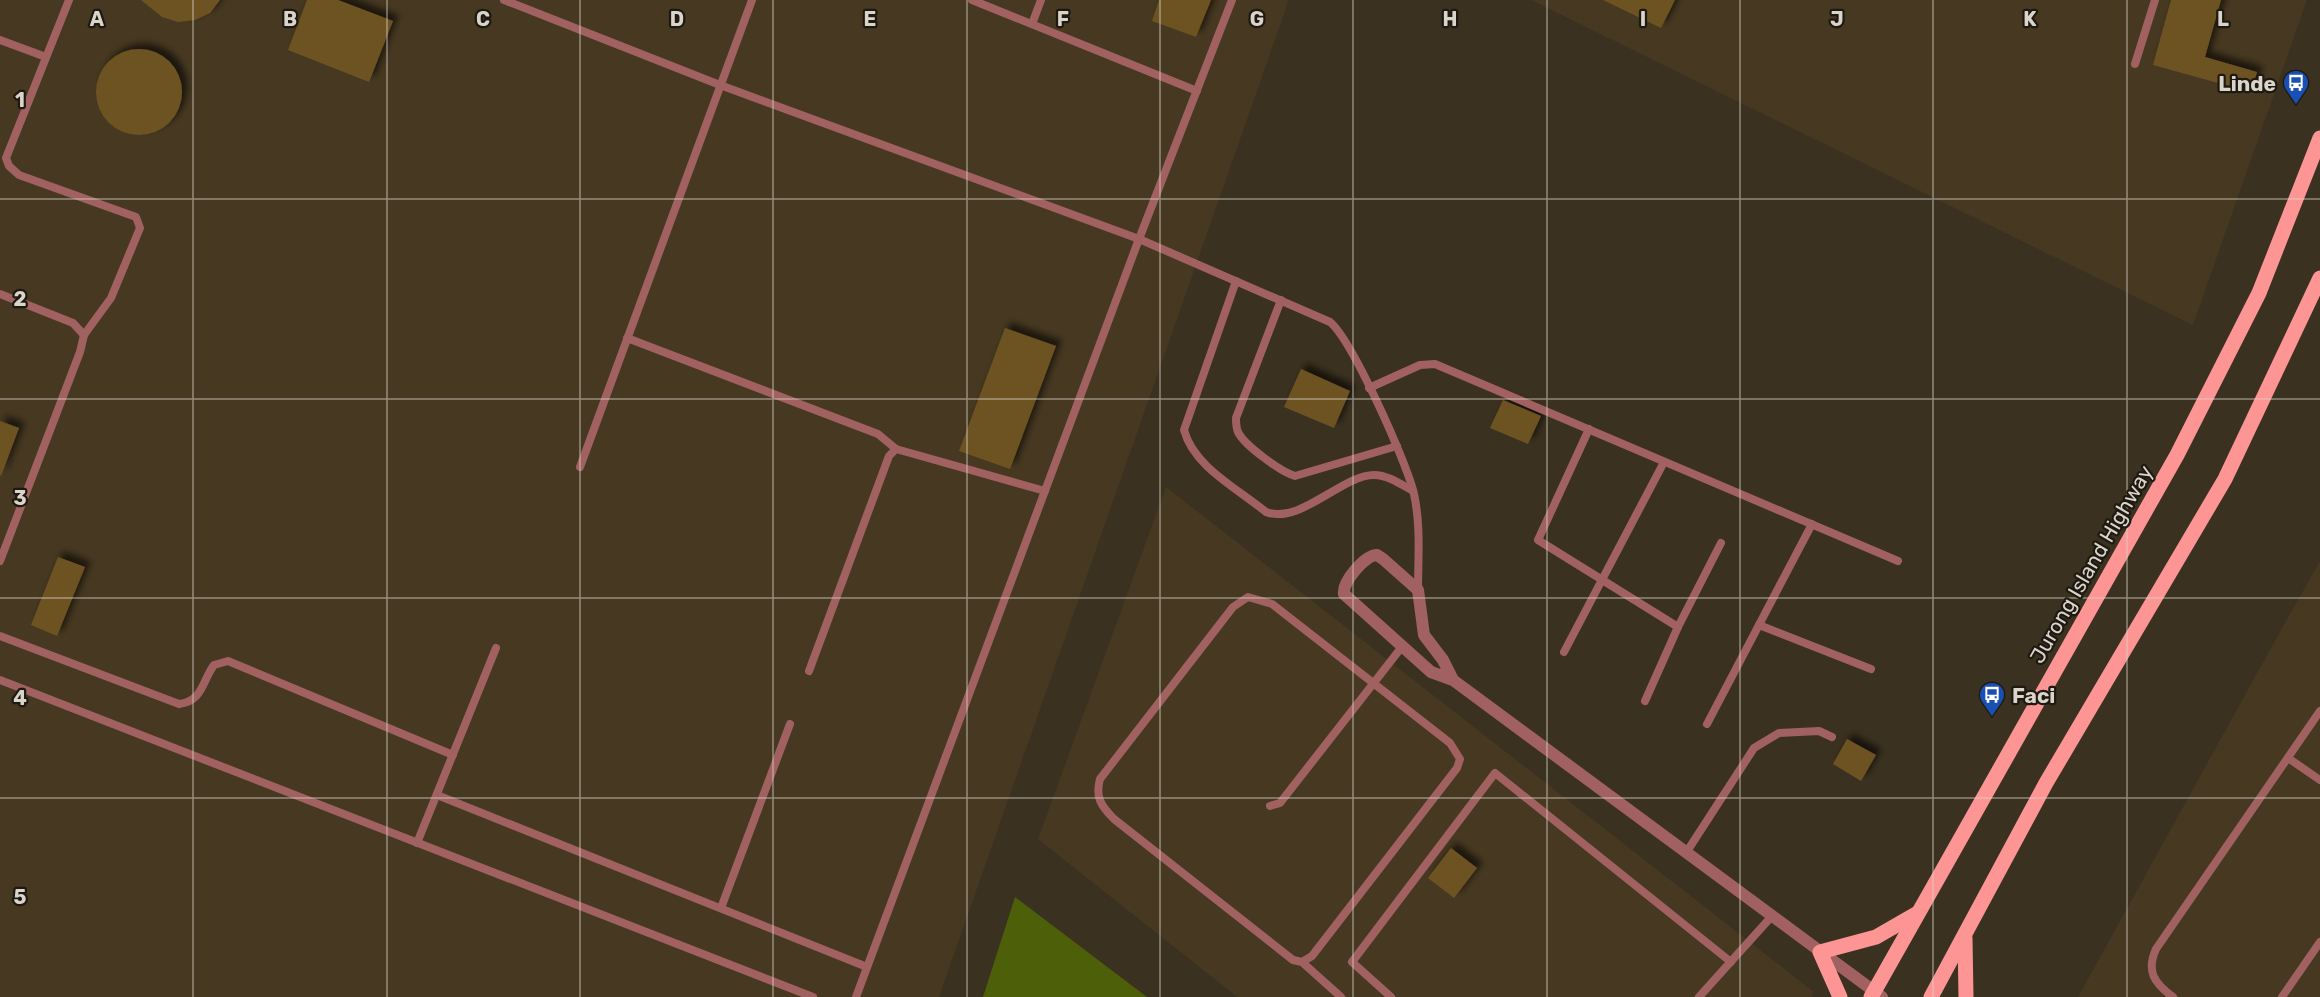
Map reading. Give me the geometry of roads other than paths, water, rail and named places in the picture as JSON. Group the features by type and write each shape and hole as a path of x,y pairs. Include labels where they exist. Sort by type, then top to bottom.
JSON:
{"main road":[{"name":"Jurong Island Highway","path":"1875,995 1919,912 2177,455 2259,293 2320,138"},
{"path":"1931,997 1965,938 2046,783 2225,479 2320,278"},
{"path":"1840,997 1820,952 1876,938 1919,912"},
{"path":"1965,938 1966,997"}],"street":[{"path":"1453,680 1443,660 1424,635 1418,591 1383,559 1371,555 1343,589 1347,598 1401,648 1431,672 1453,680 1875,995"}],"lane":[{"path":"0,561 80,352 84,335 111,298 140,228 140,222 136,218 19,175 9,166 6,158 69,0"},
{"path":"504,0 720,85 1139,239 1281,300 1337,328 1397,446 1413,491 1419,534 1418,591"},
{"path":"580,467 753,0"},
{"path":"972,0 1197,91"},
{"path":"1032,24 1041,0"},
{"path":"856,997 1139,239 1232,0"},
{"path":"2135,64 2155,0"},
{"path":"0,40 46,57"},
{"path":"1236,281 1184,430 1187,441 1199,459 1266,512 1274,515 1292,512 1368,476 1387,478 1413,491"},
{"path":"0,294 73,323 84,335"},
{"path":"1281,300 1236,418 1237,430 1243,440 1286,473 1295,476 1397,446"},
{"path":"627,338 878,434 896,449 1045,491"},
{"path":"1369,387 1420,365 1435,364 1898,561"},
{"path":"1589,429 1538,540 1678,627"},
{"path":"809,671 889,456 896,449"},
{"path":"1564,652 1664,462"},
{"path":"1707,724 1812,524"},
{"path":"1645,700 1720,543"},
{"path":"1302,962 1312,956 1457,768 1460,759 1458,751 1450,743 1272,604 1248,597 1233,607 1100,778 1096,791 1101,805 1114,819 1293,960 1302,962 1341,997"},
{"path":"1759,625 1871,669"},
{"path":"0,636 179,704 188,703 200,694 214,664 228,661 453,755"},
{"path":"417,843 496,648"},
{"path":"1270,806 1280,803 1401,648"},
{"path":"0,680 813,997"},
{"path":"2173,997 2155,981 2151,972 2151,962 2156,949 2320,711"},
{"path":"721,908 790,724"},
{"path":"1686,853 1754,748 1779,733 1819,731 1832,737"},
{"path":"2288,758 2320,780"},
{"path":"1391,997 1352,962 1496,773 1731,962"},
{"path":"437,795 867,967"},
{"path":"1699,997 1772,916"},
{"path":"2282,997 2320,942"}],"place":[{"name":"Linde","path":"2296,106"},
{"name":"Faci","path":"1992,718"}]}
